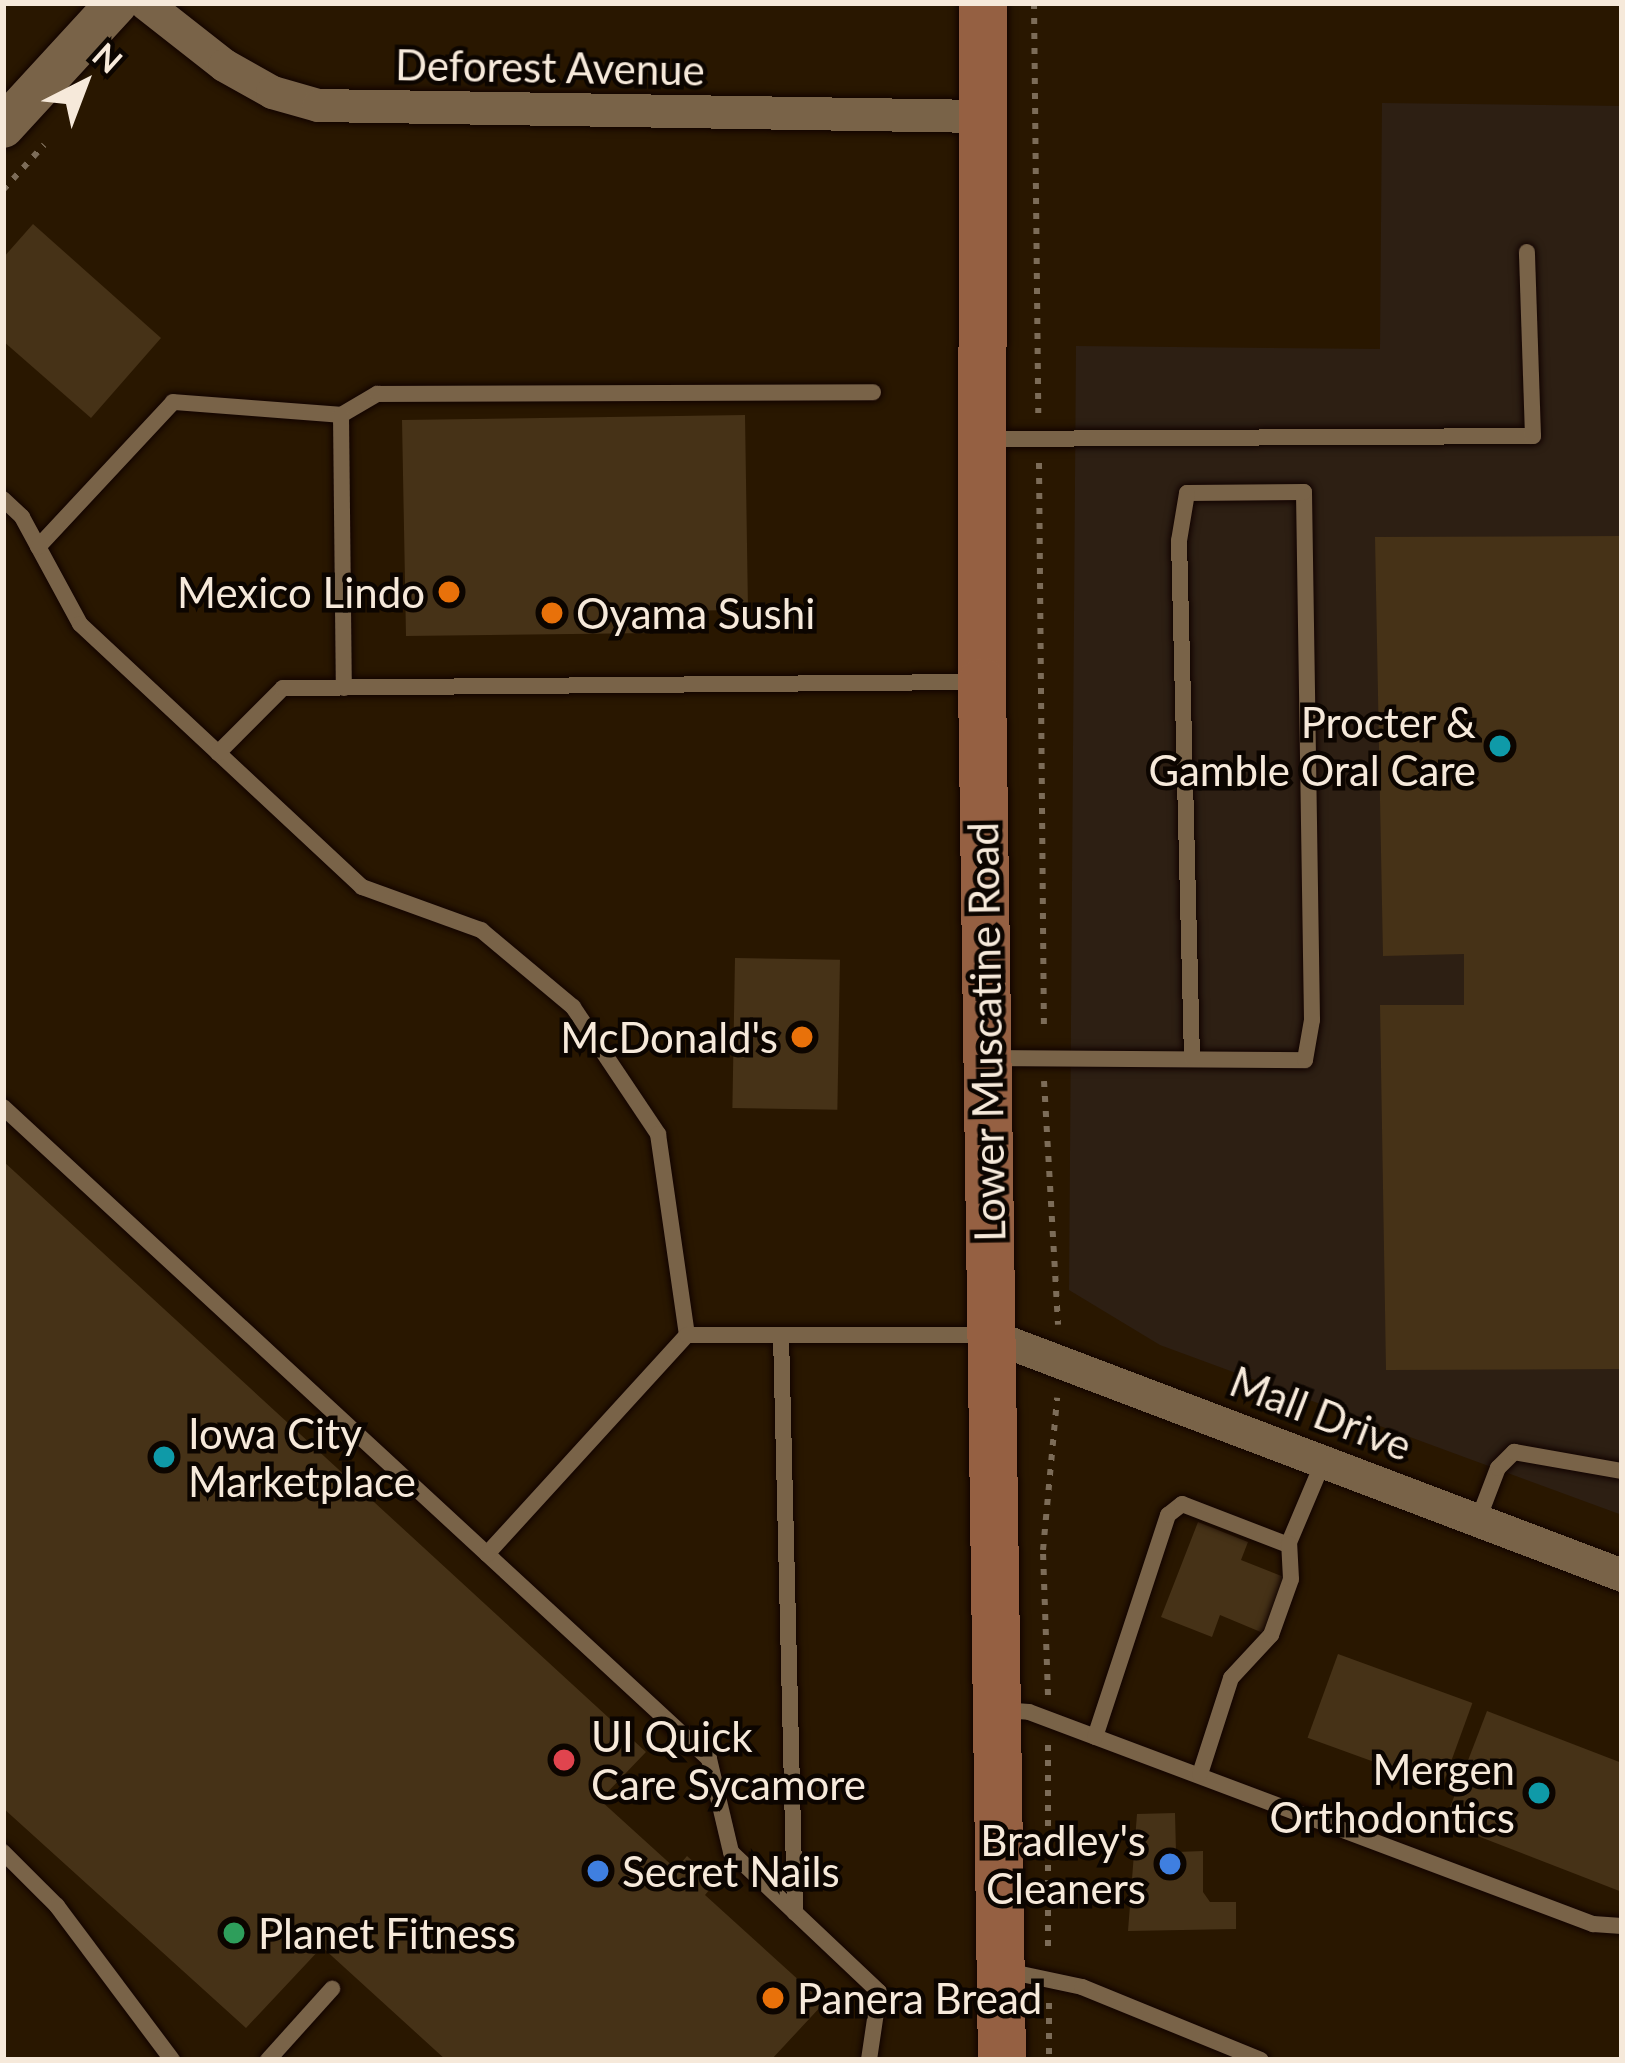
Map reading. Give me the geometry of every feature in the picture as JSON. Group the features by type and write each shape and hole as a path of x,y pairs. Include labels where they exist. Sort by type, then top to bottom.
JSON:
{"main road":[{"name":"Lower Muscatine Road","path":"983,3 982,682 1002,2060"}],"street":[{"path":"3,127 117,3"},
{"name":"Deforest Avenue","path":"145,3 224,65 272,92 319,105 985,116"},
{"name":"Mall Drive","path":"989,1336 1622,1575"}],"lane":[{"path":"983,439 1533,436 1527,252"},
{"path":"38,547 173,402 340,415 377,394 873,392"},
{"path":"340,415 344,688"},
{"path":"986,1058 1305,1060 1312,1020 1304,491 1186,493 1179,541 1192,1059"},
{"path":"3,499 38,547 80,624 362,887 481,930 573,1007 658,1134 687,1335"},
{"path":"218,753 284,688 982,682"},
{"path":"3,1107 709,1759 731,1852 879,1992 869,2060"},
{"path":"487,1554 687,1335 989,1336"},
{"path":"781,1335 795,1913"},
{"path":"1478,1520 1498,1468 1514,1453 1622,1472"},
{"path":"1200,1774 1231,1678 1271,1635 1291,1579 1288,1544 1323,1462"},
{"path":"1096,1738 1168,1515 1182,1504 1288,1544"},
{"path":"998,1709 1048,1720 1200,1774 1593,1924 1622,1926"},
{"path":"3,1852 56,1906 172,2060"},
{"path":"1000,1970 1048,1980 1261,2060"},
{"path":"268,2060 332,1989"}],"path":[{"path":"1034,3 1044,1058 1058,1437 1043,1550 1049,2060"}],"shaded area":[{"path":"1382,103 1622,106 1622,1515 1160,1345 1069,1290 1076,346 1380,349"}],"building":[{"path":"33,224 161,338 91,418 3,341 3,258"},
{"path":"745,415 748,610 654,611 655,633 406,636 402,420"},
{"name":"Procter & Gamble Oral Care","path":"1622,536 1622,1369 1386,1370 1380,1005 1464,1005 1464,954 1383,956 1375,537"},
{"path":"735,958 840,960 837,1110 732,1108"},
{"name":"Iowa City Marketplace","path":"3,1161 646,1752 600,1800 676,1869 687,1856 716,1882 705,1895 824,2003 771,2060 446,2060 322,1947 246,2028 3,1808"},
{"path":"1198,1522 1248,1542 1241,1560 1284,1577 1263,1633 1220,1615 1212,1637 1161,1617"},
{"path":"1338,1654 1472,1703 1442,1787 1308,1738"},
{"name":"Mergen Orthodontics","path":"1487,1711 1622,1763 1622,1892 1444,1823"},
{"name":"Bradley's Cleaners","path":"1175,1813 1176,1852 1203,1851 1203,1892 1210,1902 1236,1902 1236,1929 1128,1931 1137,1814"}],"place":[{"name":"Mexico Lindo","path":"449,592"},
{"name":"Oyama Sushi","path":"552,613"},
{"name":"Procter & Gamble Oral Care","path":"1500,746"},
{"name":"McDonald's","path":"802,1037"},
{"name":"Iowa City Marketplace","path":"164,1457"},
{"name":"UI Quick Care Sycamore","path":"564,1760"},
{"name":"Mergen Orthodontics","path":"1539,1793"},
{"name":"Bradley's Cleaners","path":"1170,1864"},
{"name":"Secret Nails","path":"598,1871"},
{"name":"Planet Fitness","path":"234,1933"},
{"name":"Panera Bread","path":"773,1998"}]}
